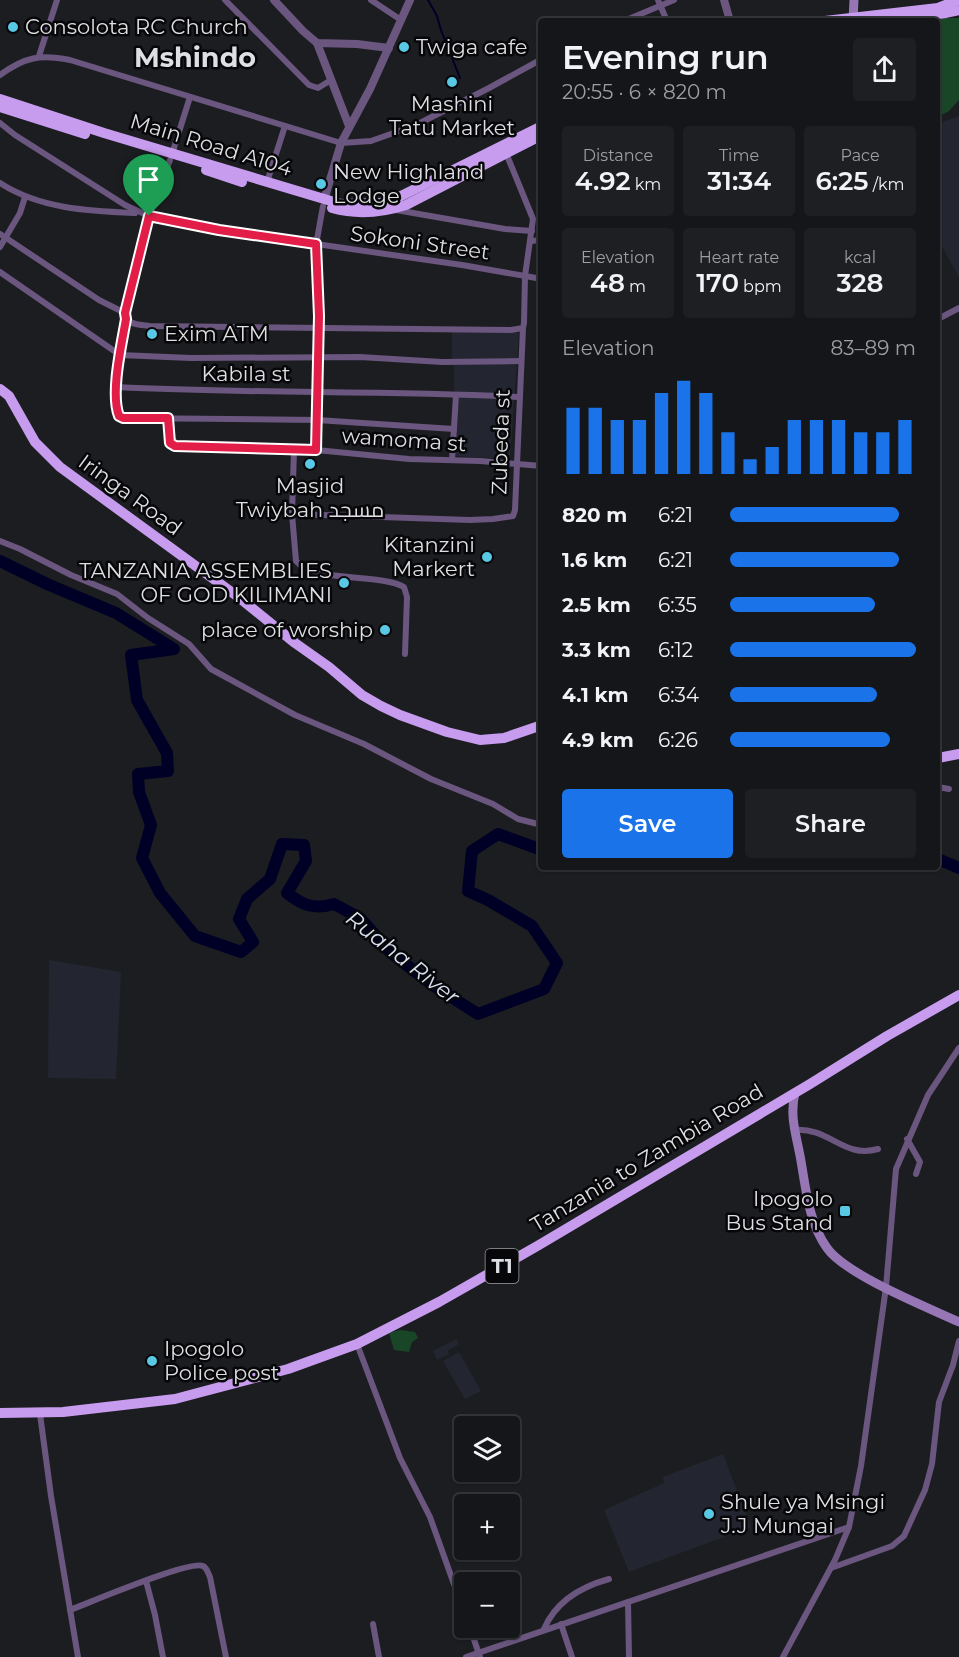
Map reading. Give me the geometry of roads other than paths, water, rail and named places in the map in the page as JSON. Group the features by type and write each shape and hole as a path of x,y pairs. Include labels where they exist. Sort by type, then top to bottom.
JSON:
{"highway":[{"path":"861,18 938,8 958,0"},
{"path":"913,18 959,10"},
{"name":"Main Road A104","path":"0,99 63,123 171,157 267,183 324,203 341,204 392,205 538,128"},
{"path":"0,107 63,123"},
{"path":"392,205 406,205 538,137"},
{"path":"171,157 324,203"},
{"name":"Iringa Road","path":"0,389 9,396 35,442 60,467 242,599 362,695 400,715 447,732 480,740 504,738 538,726"},
{"path":"940,758 959,754"},
{"name":"Tanzania to Zambia Road","path":"0,1413 40,1414 175,1398 288,1369 357,1344 439,1302 539,1245 795,1093 886,1036 959,995"}],"main road":[{"path":"853,18 854,0"},
{"path":"795,1093 791,1114 794,1130 810,1210 825,1246 841,1262 886,1287 959,1322"}],"street":[{"path":"39,56 57,0"},
{"path":"225,0 312,87 318,88 331,80"},
{"path":"274,0 317,43 349,126"},
{"path":"371,0 401,20"},
{"path":"316,450 319,327 316,244 324,203 341,143 360,109 410,0"},
{"path":"630,18 659,2 674,0"},
{"path":"724,0 729,18"},
{"path":"659,2 666,18"},
{"path":"317,43 357,44 388,48"},
{"path":"0,75 18,64 39,56 69,60 341,143 371,141 416,125 538,61"},
{"path":"190,97 149,216 126,316 117,387 116,404 119,416 123,418 317,420 454,429"},
{"name":"Sokoni Street","path":"0,123 15,135 138,213 219,230 538,278"},
{"path":"267,183 285,126"},
{"path":"506,153 533,219 538,217"},
{"path":"0,183 25,197 43,202 89,210 138,213"},
{"path":"0,247 3,236 20,213 25,197"},
{"path":"392,205 494,228 532,231"},
{"name":"Zubeda st","path":"292,514 470,520 513,516 525,276 533,219"},
{"path":"3,236 126,316 131,323 150,326 477,330 523,328"},
{"path":"531,241 538,240"},
{"path":"0,272 120,355 191,358 360,357 442,362 520,361"},
{"path":"940,318 959,308"},
{"name":"Kabila st","path":"117,387 518,397"},
{"path":"452,460 456,395"},
{"name":"wamoma st","path":"168,418 168,438 175,446 316,450 409,459 538,466"},
{"path":"294,450 292,514 296,561 302,567 338,576 388,582 404,587 407,597 405,654"},
{"path":"0,541 117,594 148,618 189,644 211,669 295,715 364,744 431,779 493,804 518,819 538,824"},
{"path":"940,788 949,789"},
{"path":"783,1657 831,1568 849,1527 860,1478 886,1287 897,1163 927,1095 959,1048"},
{"path":"794,1130 808,1130 822,1134 852,1151 869,1152 878,1149"},
{"path":"908,1139 920,1162 915,1174"},
{"path":"831,1568 892,1546 904,1536 927,1484 932,1464 939,1402 956,1367 959,1341"},
{"path":"357,1344 400,1458 430,1517 454,1584"},
{"path":"40,1414 78,1657"},
{"path":"466,1657 479,1655 544,1629 849,1527"},
{"path":"70,1610 192,1565 205,1567 210,1577 226,1657"},
{"path":"544,1629 552,1615 573,1593 609,1579"},
{"path":"146,1581 163,1657"},
{"path":"628,1602 629,1657"},
{"path":"373,1624 379,1657"},
{"path":"561,1624 572,1657"},
{"path":"473,1638 479,1655"}],"waterway":[{"path":"428,0 437,16 460,78"},
{"name":"Ruaha River","path":"0,561 116,613 174,649 131,655 137,700 167,753 168,771 138,774 139,792 151,825 142,858 160,893 195,936 241,952 253,942 239,919 247,899 270,879 282,844 304,845 306,861 287,893 309,905 334,904 360,918 391,953 434,986 478,1014 544,989 557,963 532,926 468,891 472,851 498,834 538,849"},
{"name":"Ruaha River","path":"940,860 959,868"}],"place":[{"name":"Consolota RC Church","path":"13,27"},
{"name":"Twiga cafe","path":"404,47"},
{"name":"Mashini Tatu Market","path":"452,82"},
{"name":"New Highland Lodge","path":"321,184"},
{"name":"Exim ATM","path":"152,334"},
{"name":"Masjid Twiybah مسجد","path":"310,464"},
{"name":"Kitanzini Markert","path":"487,557"},
{"name":"TANZANIA ASSEMBLIES OF GOD KILIMANI","path":"344,583"},
{"name":"place of worship","path":"385,630"},
{"name":"Ipogolo Bus Stand","path":"845,1211"},
{"name":"Ipogolo Police post","path":"152,1361"},
{"name":"Shule ya Msingi J.J Mungai","path":"709,1514"}],"district":[{"name":"Mshindo","path":"195,58"}]}
